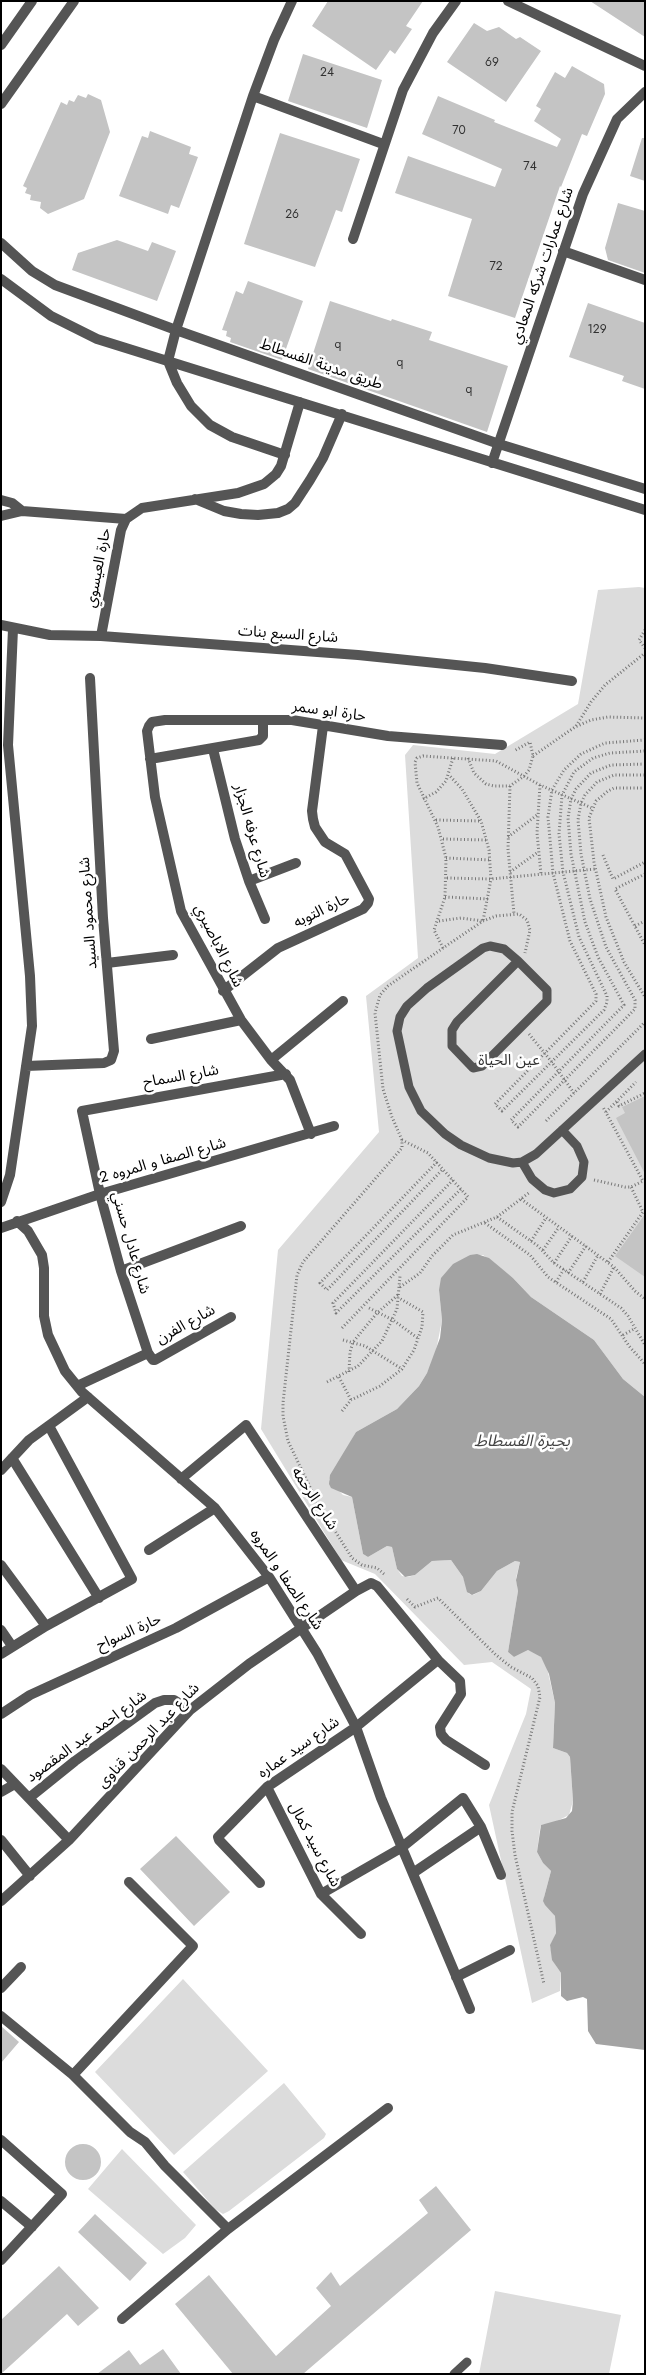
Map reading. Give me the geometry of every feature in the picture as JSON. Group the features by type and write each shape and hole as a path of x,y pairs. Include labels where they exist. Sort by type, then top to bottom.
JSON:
{"street":[{"path":"1,46 32,1"},
{"path":"1,104 74,1"},
{"path":"285,455 232,437 210,425 191,406 177,383 168,361 176,330 253,96 274,40 292,1"},
{"path":"352,239 403,90 433,33 456,1"},
{"path":"508,1 645,66"},
{"name":"شارع عمارات شركه المعادي","path":"492,463 583,194 617,120 645,92"},
{"path":"253,96 383,144"},
{"name":"طريق مدينة الفسطاط","path":"1,243 32,271 55,285 176,330 499,444 645,489"},
{"path":"563,251 645,280"},
{"path":"1,279 51,316 97,339 645,510"},
{"name":"حارة العيسوي","path":"101,636 121,530 126,518 142,508 238,493 264,484 276,474 285,455 300,402"},
{"path":"194,499 224,511 241,514 278,513 288,509 295,503 323,458 342,414"},
{"path":"1,500 12,503 22,511"},
{"path":"1,516 22,511 126,518"},
{"name":"شارع السبع بنات","path":"1,626 50,635 101,636 358,655 485,668 572,681"},
{"path":"1,1202 10,1175 32,1026 30,976 8,745 13,629"},
{"name":"شارع محمود السيد","path":"26,1066 104,1063 111,1060 114,1051 90,678"},
{"name":"حارة ابو سمر","path":"152,722 165,720 292,720 388,736 502,746"},
{"path":"150,760 262,739 263,720"},
{"name":"شارع الاباصيري","path":"152,722 147,731 155,797 181,912 223,991 241,1020 271,1060 286,1074 311,1134"},
{"name":"حارة التوبه","path":"223,991 278,948 362,908 368,903 368,899 345,854 325,842 315,828 312,811 323,726"},
{"name":"شارع عرفه الجزار","path":"213,749 235,839 249,882 265,919"},
{"path":"249,882 296,863"},
{"path":"107,963 173,955"},
{"path":"271,1060 343,1001"},
{"path":"151,1039 241,1020"},
{"name":"شارع السماح","path":"82,1111 286,1074"},
{"name":"شارع عادل حسني","path":"82,1111 100,1194 148,1353"},
{"name":"شارع الصفا و المروه 2","path":"1,1228 100,1194 334,1126"},
{"name":"شارع الصفا و المروه","path":"17,1221 28,1230 42,1254 44,1268 44,1316 48,1335 65,1371 88,1397 214,1508 269,1577 318,1653 356,1727 380,1798 470,2010"},
{"path":"122,1271 241,1226"},
{"name":"شارع الفرن","path":"77,1386 148,1353 153,1360 156,1360 231,1317"},
{"path":"1,1470 29,1440 88,1397"},
{"name":"شارع الرحمه","path":"181,1479 246,1425 356,1591"},
{"path":"1,1654 46,1626 132,1579 48,1426"},
{"path":"12,1458 99,1598"},
{"path":"149,1550 214,1508"},
{"path":"1,1565 46,1626"},
{"name":"حارة السواح","path":"1,1714 30,1695 176,1628 269,1577"},
{"name":"شارع عبد الرحمن قناوى","path":"1,1901 69,1840 190,1710 222,1683 356,1591 374,1583 438,1660"},
{"path":"1,1630 12,1646"},
{"path":"438,1660 460,1681 462,1690 440,1726 441,1734 446,1740 484,1765"},
{"name":"شارع سيد عماره","path":"260,1883 218,1837 267,1787 356,1727 438,1660"},
{"name":"شارع احمد عبد المقصود","path":"29,1798 75,1761 155,1703 174,1700 190,1710"},
{"path":"1,1769 69,1840"},
{"path":"1,1792 15,1784"},
{"name":"شارع سيد كمال","path":"267,1787 321,1894 361,1934"},
{"path":"321,1894 401,1848 463,1798 481,1827 501,1875"},
{"path":"413,1873 481,1827"},
{"path":"1,1840 30,1876"},
{"path":"73,2074 193,1946 129,1882"},
{"path":"456,1977 510,1950"},
{"path":"1,1988 21,1967"},
{"path":"1,2016 73,2074 130,2132 144,2142 164,2166 228,2230"},
{"path":"122,2319 228,2230 388,2108"},
{"path":"1,2140 62,2194 1,2260"},
{"path":"1,2201 32,2227"}],"lane":[{"path":"518,961 457,1022 452,1030 452,1046 473,1068 482,1066 547,1001 546,990 518,961 504,949 490,946 483,948 449,971 407,1006 400,1017 397,1031 409,1086 421,1111 445,1134 475,1152 504,1162 522,1162 536,1154 645,1054"},
{"path":"522,1162 538,1185 554,1193 562,1192 577,1184 582,1177 584,1162 582,1155 562,1130"},
{"path":"454,2374 467,2362"}],"path":[{"path":"645,630 639,640 645,648"},
{"path":"575,727 601,690 616,675 645,653"},
{"path":"468,758 474,773 486,784 510,786 524,776 533,756 575,727 599,718 645,718"},
{"path":"645,740 604,743 581,754 564,770 552,790 548,817 553,873 570,940 596,994 596,1001 495,1104 502,1111 604,1010 607,1002 607,996 579,937 563,872 559,834 562,795 574,772 593,758 610,753 645,751"},
{"path":"513,751 530,742 533,756"},
{"path":"443,948 434,930 445,896 447,878 446,858 443,839 436,820 423,799 417,783 416,760 420,756 496,761 540,785 592,808"},
{"path":"496,761 505,756"},
{"path":"423,799 441,787 449,775 453,758"},
{"path":"645,764 621,764 601,768 583,780 571,799 568,827 574,871 590,936 624,1005 511,1120 518,1127 633,1012 635,1005 600,931 584,870 579,836 581,804 590,788 605,778 614,775 645,775"},
{"path":"449,775 462,789 481,821 487,840 491,860 491,879 489,899 483,921"},
{"path":"540,785 537,815 538,852 542,874"},
{"path":"510,786 508,837 514,914"},
{"path":"645,788 614,788 601,795 592,808 590,830 595,869 606,917 614,940 628,969 645,997"},
{"path":"508,837 537,815"},
{"path":"436,820 481,821"},
{"path":"443,839 487,840"},
{"path":"510,872 538,852"},
{"path":"603,855 613,879 645,862"},
{"path":"446,858 491,860"},
{"path":"447,878 491,879 595,869"},
{"path":"645,874 616,889 645,945"},
{"path":"445,896 489,899"},
{"path":"387,1578 381,1570 362,1565 352,1558 318,1504 288,1441 283,1416 283,1403 295,1282 299,1269 400,1152 402,1140 383,1089 375,1007 383,990 483,921 496,916 514,914 524,916 530,930 528,946 518,961"},
{"path":"438,921 461,918 483,921"},
{"path":"635,926 645,921"},
{"path":"546,1121 645,1022"},
{"path":"538,1044 574,1093"},
{"path":"606,1112 639,1079"},
{"path":"617,1102 619,1106 645,1093"},
{"path":"582,1177 631,1187 643,1181 598,1097"},
{"path":"342,1328 468,1197 428,1153 402,1140"},
{"path":"437,1162 320,1283 327,1290 443,1169"},
{"path":"453,1180 333,1303 336,1312 461,1188"},
{"path":"400,1287 420,1273 432,1256 453,1235 497,1217 538,1185"},
{"path":"608,1262 643,1212 631,1187"},
{"path":"521,1199 608,1262 635,1291 645,1298"},
{"path":"497,1217 543,1250 554,1263 625,1312 634,1330 645,1345"},
{"path":"531,1241 546,1218"},
{"path":"485,1223 525,1250 542,1272 611,1318 645,1364"},
{"path":"543,1250 559,1227"},
{"path":"554,1263 572,1236"},
{"path":"568,1272 586,1246"},
{"path":"582,1282 598,1255"},
{"path":"600,1294 614,1267"},
{"path":"556,1282 564,1270"},
{"path":"327,1382 349,1372 375,1351 393,1320 399,1296 400,1276"},
{"path":"349,1372 350,1352 353,1342 377,1312 399,1296"},
{"path":"342,1411 351,1400 380,1386 402,1369 419,1339 423,1312 399,1296"},
{"path":"369,1308 393,1320 419,1339"},
{"path":"623,1335 634,1330"},
{"path":"343,1340 375,1351 402,1369"},
{"path":"339,1377 351,1400"},
{"path":"403,1595 415,1607 438,1598 496,1655 511,1667 532,1678 538,1686 540,1697 512,1812 512,1831 515,1855 544,1984"}],"green space":[{"name":"عين الحياة","path":"645,588 645,1397 623,1379 594,1340 531,1297 513,1278 483,1255 470,1255 439,1290 442,1320 435,1356 419,1386 397,1409 356,1432 329,1480 343,1495 352,1497 363,1554 368,1557 387,1546 392,1547 397,1569 402,1576 415,1575 432,1561 451,1560 463,1577 469,1594 473,1595 481,1591 497,1571 515,1561 520,1562 516,1578 518,1591 508,1652 514,1657 528,1650 536,1653 541,1657 547,1668 555,1703 553,1748 567,1753 570,1757 573,1801 569,1815 553,1823 541,1825 540,1828 537,1852 543,1863 551,1871 544,1897 555,1916 556,1933 550,1946 555,1964 561,1973 560,1991 532,2003 489,1805 526,1714 531,1689 492,1662 464,1665 375,1574 341,1560 261,1429 278,1250 379,1132 366,996 418,958 405,755 413,745 495,754 578,704 598,590"},
{"path":"183,1979 268,2071 174,2155 95,2072"},
{"path":"284,2083 326,2134 324,2138 223,2214 215,2209 183,2172"},
{"path":"122,2149 196,2225 185,2238 163,2254 88,2189"},
{"path":"495,2291 621,2315 609,2374 479,2374"}],"water":[{"name":"بحيرة الفسطاط","path":"477,1254 489,1258 513,1278 531,1297 594,1340 623,1379 645,1397 645,2050 596,2044 588,2031 587,1999 583,1997 567,2001 561,1996 561,1973 552,1960 550,1945 556,1933 555,1916 543,1901 551,1871 543,1863 537,1852 541,1825 566,1818 572,1811 570,1757 567,1753 553,1748 555,1703 549,1674 541,1657 528,1650 514,1657 508,1652 518,1591 516,1580 520,1562 515,1561 497,1571 481,1591 472,1595 467,1592 463,1577 451,1560 432,1561 415,1575 405,1577 397,1569 392,1547 387,1546 368,1557 363,1554 352,1497 331,1488 329,1484 330,1475 356,1432 397,1409 419,1386 427,1373 440,1338 442,1320 439,1290 441,1278 453,1264 470,1255"}],"building":[{"path":"328,1 423,1 406,26 412,29 395,54 390,50 376,70 312,26"},
{"path":"590,1 645,1 645,37"},
{"path":"474,23 487,31 499,27 516,39 520,37 541,51 506,102 447,62"},
{"path":"303,54 382,80 367,128 288,101"},
{"path":"572,66 604,84 605,94 587,136 582,134 560,186 515,318 448,296 472,219 395,193 408,156 495,187 502,169 422,134 438,96 495,120 494,122 557,147 561,139 534,121 541,109 536,106 555,72 565,78"},
{"path":"88,94 101,100 110,132 84,199 48,214 40,208 41,202 30,200 31,195 25,193 27,188 23,186 61,102 67,105 69,100 74,102 78,95 86,98"},
{"path":"150,131 191,147 189,154 198,157 179,208 171,205 168,214 119,196 142,136 148,138"},
{"path":"280,133 360,159 342,212 336,210 315,267 244,244"},
{"path":"642,138 645,138 645,181 630,176"},
{"path":"618,203 645,211 645,273 608,260 605,248"},
{"path":"117,240 148,251 152,242 176,251 157,301 72,270 78,253"},
{"path":"248,281 303,301 282,360 230,342 231,338 226,336 227,331 222,330 236,291 243,294"},
{"path":"330,301 432,332 429,340 508,366 487,432 308,369"},
{"path":"588,303 645,323 645,389 622,381 624,376 569,357"},
{"path":"645,1096 645,1174 616,1118 625,1113 622,1107"},
{"path":"645,1214 645,1277 615,1256"},
{"path":"176,1836 230,1892 194,1926 140,1869"},
{"path":"1,2026 19,2042 1,2063"},
{"path":"83,2144 90,2145 96,2149 100,2155 100,2169 96,2175 90,2179 83,2180 76,2179 70,2175 66,2169 65,2162 66,2155 70,2149 76,2145"},
{"path":"436,2186 471,2230 303,2374 233,2374 175,2304 209,2275 276,2356 331,2306 316,2288 331,2272 340,2286 428,2213 419,2200"},
{"path":"95,2214 147,2263 130,2281 78,2232"},
{"path":"59,2266 99,2308 78,2326 67,2314 1,2374 1,2320"},
{"path":"163,2349 181,2374 97,2374 129,2350 140,2365"}]}
